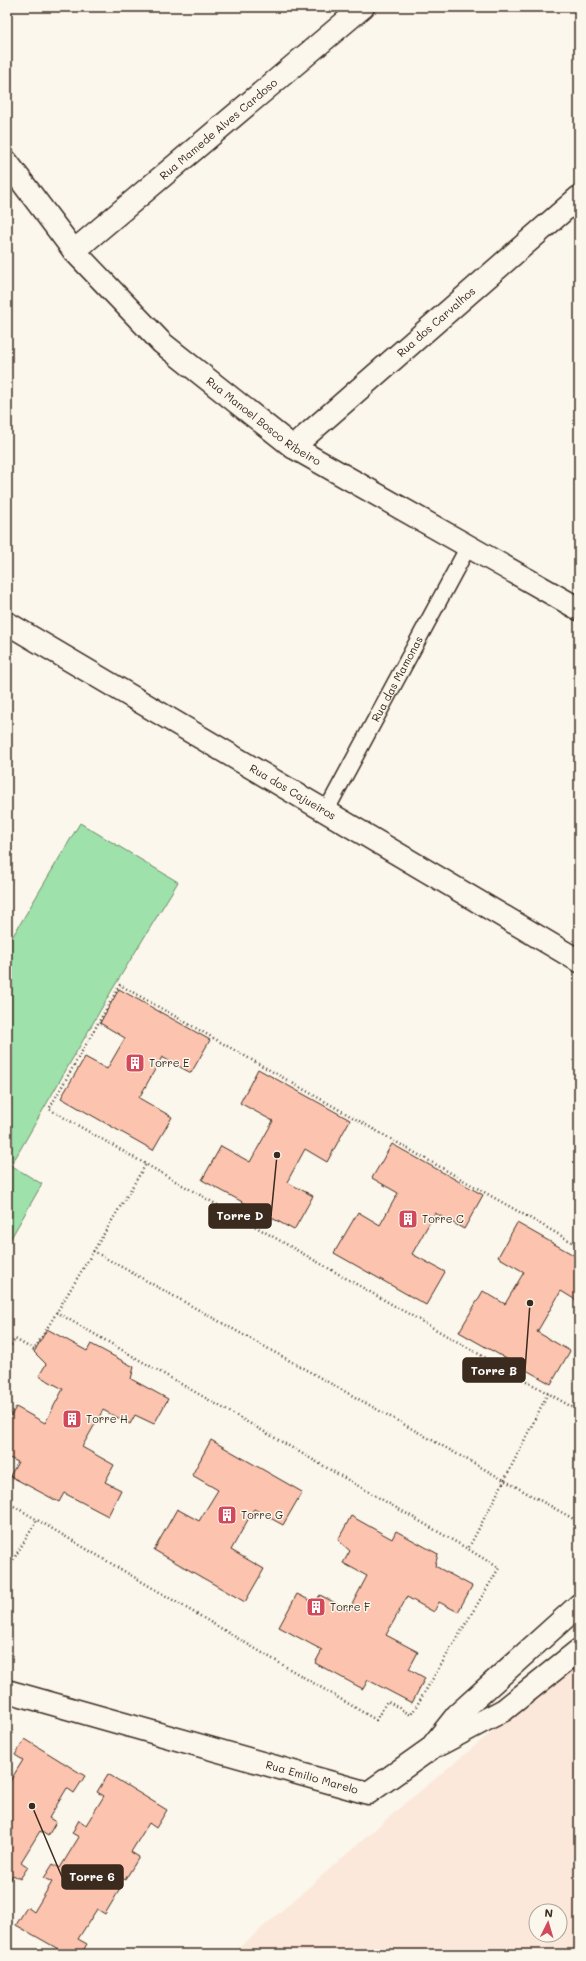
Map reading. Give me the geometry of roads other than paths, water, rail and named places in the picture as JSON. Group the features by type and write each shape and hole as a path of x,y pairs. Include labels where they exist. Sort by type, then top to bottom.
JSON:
{"street":[{"name":"Rua Mamede Alves Cardoso","path":"74,251 363,7"},
{"name":"Rua Manoel Bosco Ribeiro","path":"7,162 74,251 162,343 293,447 468,547 575,600"},
{"name":"Rua dos Carvalhos","path":"293,447 579,197"},
{"name":"Rua dos Cajueiros","path":"7,623 579,961"},
{"name":"Rua Emilio Marelo","path":"7,1691 368,1793 430,1749 457,1715 579,1605"},
{"path":"430,1749 504,1710 579,1650"}],"lane":[{"name":"Rua das Mamonas","path":"326,811 468,547"}],"place":[{"name":"Torre E","path":"135,1063"},
{"name":"Torre D","path":"277,1155"},
{"name":"Torre C","path":"408,1219"},
{"name":"Torre B","path":"530,1303"},
{"name":"Torre H","path":"72,1419"},
{"name":"Torre G","path":"227,1515"},
{"name":"Torre F","path":"316,1607"},
{"name":"Torre 6","path":"32,1806"}]}
